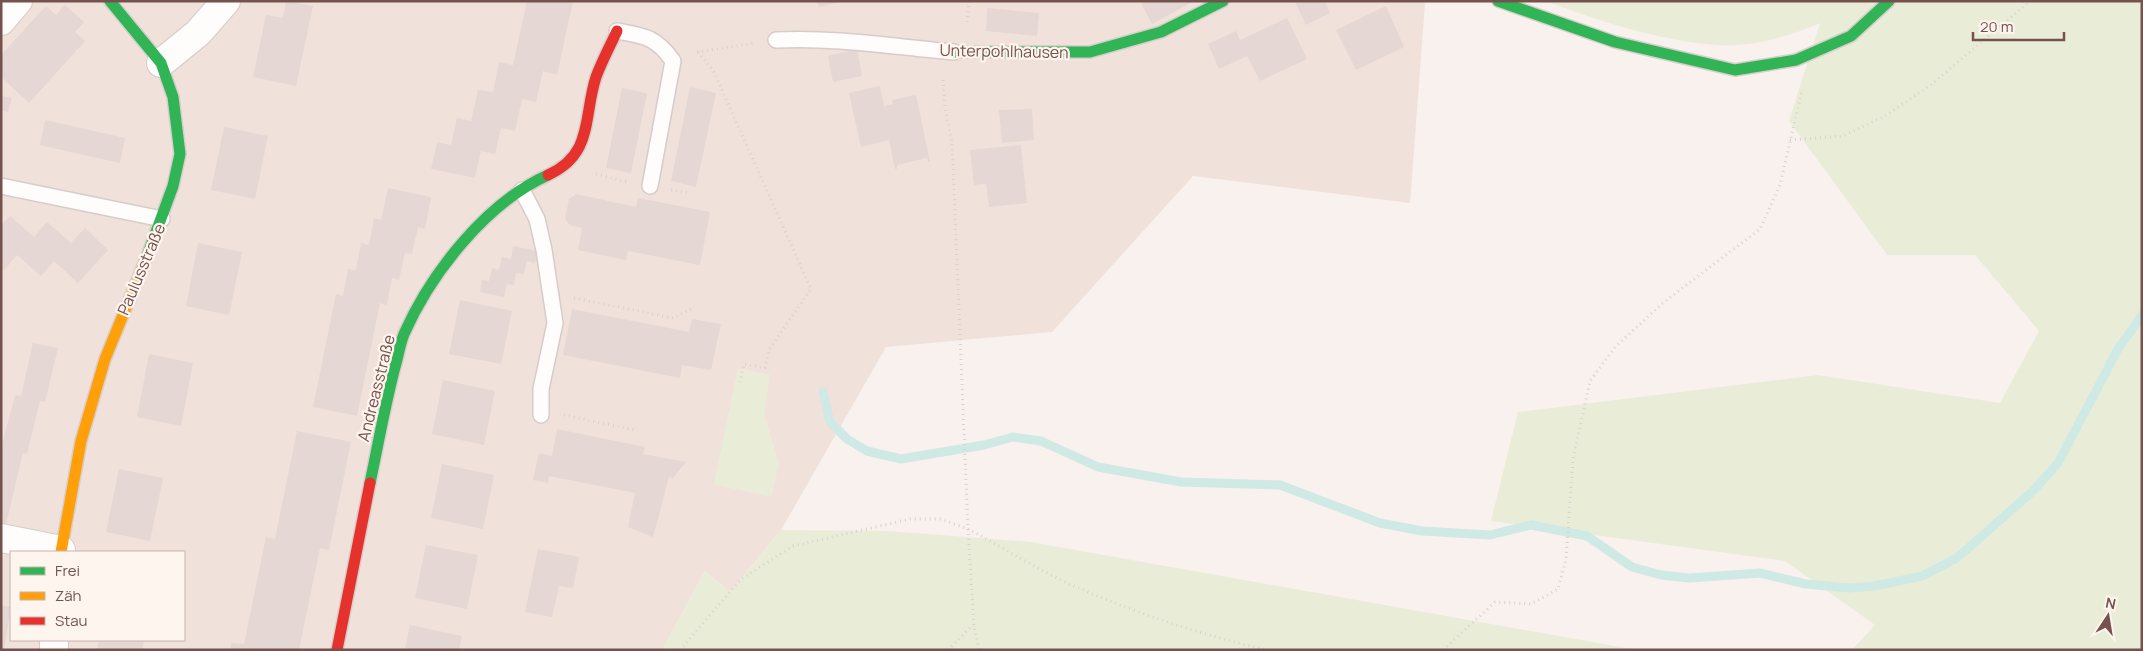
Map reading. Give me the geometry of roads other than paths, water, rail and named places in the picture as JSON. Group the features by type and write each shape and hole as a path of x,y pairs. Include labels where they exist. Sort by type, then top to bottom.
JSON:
{"street":[{"path":"1,21 18,1"},
{"name":"Paulusstraße","path":"61,551 81,441 105,359 162,219 174,186 180,154 173,97 161,63 110,1"},
{"path":"161,63 198,33 226,1"},
{"name":"Unterpohlhausen","path":"948,51 1090,52 1161,32 1223,1"},
{"path":"1498,1 1615,42 1735,70 1796,60 1851,36 1889,1"},
{"name":"Andreasstraße","path":"337,650 390,386 404,335 434,279 474,230 503,203 562,168 577,153 587,129 596,78 617,31"},
{"path":"1,538 61,551"}],"lane":[{"path":"617,31 646,36 662,45 673,61 650,186"},
{"name":"Unterpohlhausen","path":"776,40 830,40 948,51"},
{"path":"1,186 162,219"},
{"path":"522,190 537,219 544,250 555,322 541,389 541,415"}],"waterway":[{"path":"823,392 830,422 847,439 867,451 901,459 984,445 1013,437 1041,441 1098,467 1181,482 1280,485 1380,523 1422,531 1490,535 1531,525 1587,536 1632,567 1661,575 1689,578 1760,573 1806,584 1849,588 1875,586 1922,576 1957,558 2034,490 2058,463 2118,349 2142,315"}]}
